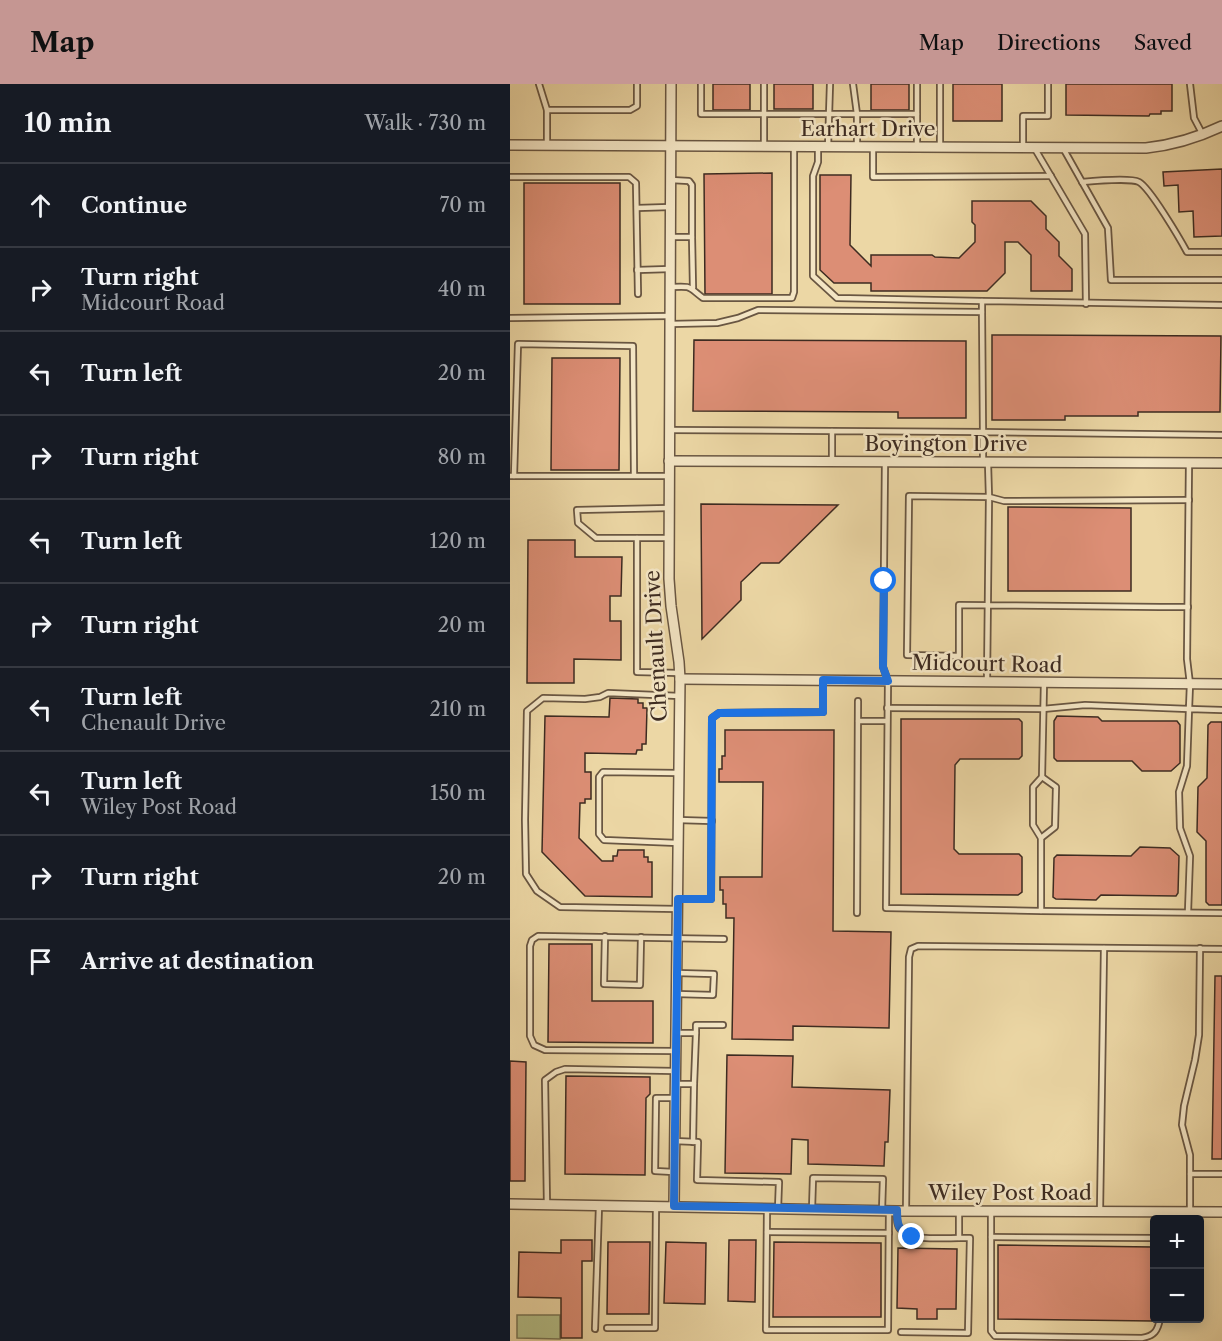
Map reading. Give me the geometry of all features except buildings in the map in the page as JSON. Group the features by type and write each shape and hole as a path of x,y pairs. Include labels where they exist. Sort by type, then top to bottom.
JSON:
{"street":[{"name":"Chenault Drive","path":"671,84 669,579 680,676 674,1206"},
{"name":"Earhart Drive","path":"510,145 1146,148 1167,146 1203,135 1222,126"},
{"name":"Boyington Drive","path":"669,461 1222,463"},
{"name":"Midcourt Road","path":"680,676 888,681 1222,684"},
{"name":"Wiley Post Road","path":"510,1204 1101,1212 1150,1215"},
{"name":"Wiley Post Road","path":"1168,1215 1222,1212"}],"lane":[{"path":"539,84 547,110 547,145"},
{"path":"547,110 630,110 637,106 637,84"},
{"path":"701,84 701,114 917,114"},
{"path":"764,84 764,146"},
{"path":"830,84 829,114 823,147 813,176 813,276 837,298 1222,305"},
{"path":"853,84 857,114 857,147"},
{"path":"917,84 917,147"},
{"path":"940,84 940,147"},
{"path":"1023,148 1023,116 1048,116 1048,84"},
{"path":"1190,84 1194,118 1203,135"},
{"path":"670,287 693,288 703,298 792,298 794,292 794,147"},
{"path":"873,147 873,177 1051,176"},
{"path":"1034,148 1085,234 1086,304"},
{"path":"1063,148 1108,228 1111,280 1222,280"},
{"path":"510,177 629,177 636,183 638,294"},
{"path":"671,180 689,181 692,185 693,288"},
{"path":"1082,182 1138,181 1148,190 1187,252 1222,252"},
{"path":"637,208 671,207"},
{"path":"671,237 692,237"},
{"path":"637,270 670,269"},
{"path":"982,301 982,432 989,497 987,682"},
{"path":"510,318 670,320 717,323 758,310 982,312"},
{"path":"634,475 633,346 518,344 512,476 669,476"},
{"path":"669,430 1222,435"},
{"path":"832,431 832,462"},
{"path":"885,462 883,667 888,681 886,908 1222,912"},
{"path":"1188,912 1190,856 1180,828 1179,792 1187,766 1190,684 1187,659 1189,463"},
{"path":"1188,607 959,605 959,656 907,655 909,496 989,497 1004,501 1189,500"},
{"path":"669,508 577,510 578,523 596,538 669,538"},
{"path":"637,538 637,672 680,676"},
{"path":"680,696 608,693 600,697 585,699 543,698 527,711 526,874 537,891 560,908 678,904 711,899 712,718 719,713 823,712 823,680"},
{"path":"1041,911 1041,838 1033,825 1033,787 1042,777 1044,682"},
{"path":"857,913 858,701"},
{"path":"887,708 1043,708 1085,705 1222,710"},
{"path":"858,721 887,721"},
{"path":"678,843 604,840 599,834 599,777 603,772 679,773"},
{"path":"1041,838 1055,827 1056,788 1042,777"},
{"path":"678,820 712,821"},
{"path":"676,1052 545,1050 534,1045 530,1036 530,946 532,940 538,936 724,939"},
{"path":"605,936 604,984 640,985 641,937"},
{"path":"767,1208 766,1330 888,1330 889,1233 894,1210 911,949 918,946 1222,949"},
{"path":"1101,1212 1104,948"},
{"path":"1190,1212 1190,1155 1182,1125 1199,1035 1200,948"},
{"path":"677,973 714,974 713,995 677,994"},
{"path":"693,1142 696,1024 723,1025"},
{"path":"676,1033 696,1033"},
{"path":"547,1205 545,1080 565,1069 675,1071"},
{"path":"675,1084 694,1084"},
{"path":"675,1098 656,1098 655,1172 675,1172"},
{"path":"674,1141 698,1142 698,1180 778,1182 778,1209"},
{"path":"1190,1174 1222,1174"},
{"path":"812,1209 813,1178 883,1179 901,1230 912,1237 970,1238 968,1333 902,1332"},
{"path":"595,1329 598,1206"},
{"path":"607,1328 655,1328 656,1206"},
{"path":"959,1211 959,1238"},
{"path":"992,1211 991,1331 995,1336 1142,1338 1158,1330 1159,1323"},
{"path":"767,1232 889,1233"},
{"path":"991,1237 1150,1238"}],"green space":[{"path":"517,1315 560,1315 560,1339 517,1338"}],"route":[{"path":"884,581 883,667 888,681 823,680 823,712 719,713 712,718 711,899 678,899 674,1206 897,1210 897,1223 901,1230 912,1237"}]}
